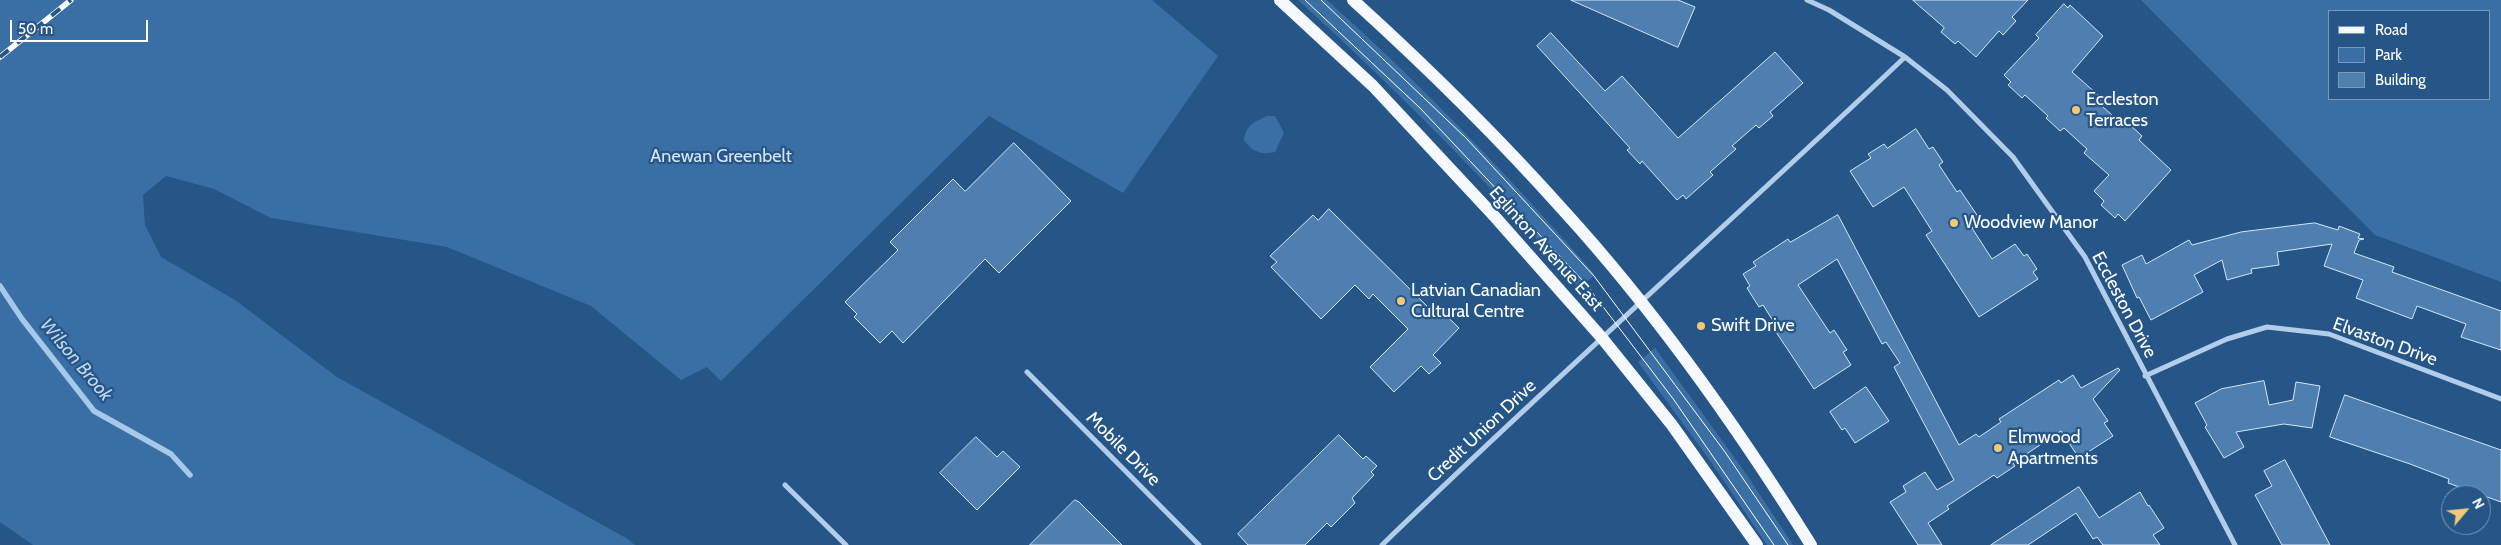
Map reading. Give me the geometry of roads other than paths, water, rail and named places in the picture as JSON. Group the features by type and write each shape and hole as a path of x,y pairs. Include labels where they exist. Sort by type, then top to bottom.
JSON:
{"main road":[{"name":"Eglinton Avenue East","path":"1280,0 1373,86 1496,218 1602,338 1672,425 1756,545"},
{"name":"Eglinton Avenue East","path":"1353,0 1409,51 1493,135 1565,212 1640,301 1733,426 1811,545"}],"street":[{"name":"Eccleston Drive","path":"1807,0 1829,10 1905,57 1948,90 2013,157 2084,257 2235,545"},
{"path":"1602,338 1640,301 1764,191 1905,57"},
{"name":"Elvaston Drive","path":"2145,376 2227,339 2267,327 2329,334 2501,399"},
{"name":"Credit Union Drive","path":"1382,545 1602,338"},
{"name":"Mobile Drive","path":"1027,372 1199,545"},
{"path":"785,485 846,545"}],"waterway":[{"name":"Wilson Brook","path":"0,286 22,319 94,411 171,454 190,475"}],"tram line":[{"path":"1305,0 1420,108 1585,283 1674,400 1774,545"},
{"path":"1321,0 1466,138 1594,276 1725,452 1788,545"}],"railway":[{"path":"0,57 71,0"}],"place":[{"name":"Eccleston Terraces","path":"2076,110"},
{"name":"Woodview Manor","path":"1954,223"},
{"name":"Latvian Canadian Cultural Centre","path":"1401,301"},
{"name":"Swift Drive","path":"1701,326"},
{"name":"Elmwood Apartments","path":"1998,448"}],"park label":[{"name":"Anewan Greenbelt","path":"721,157"}]}
